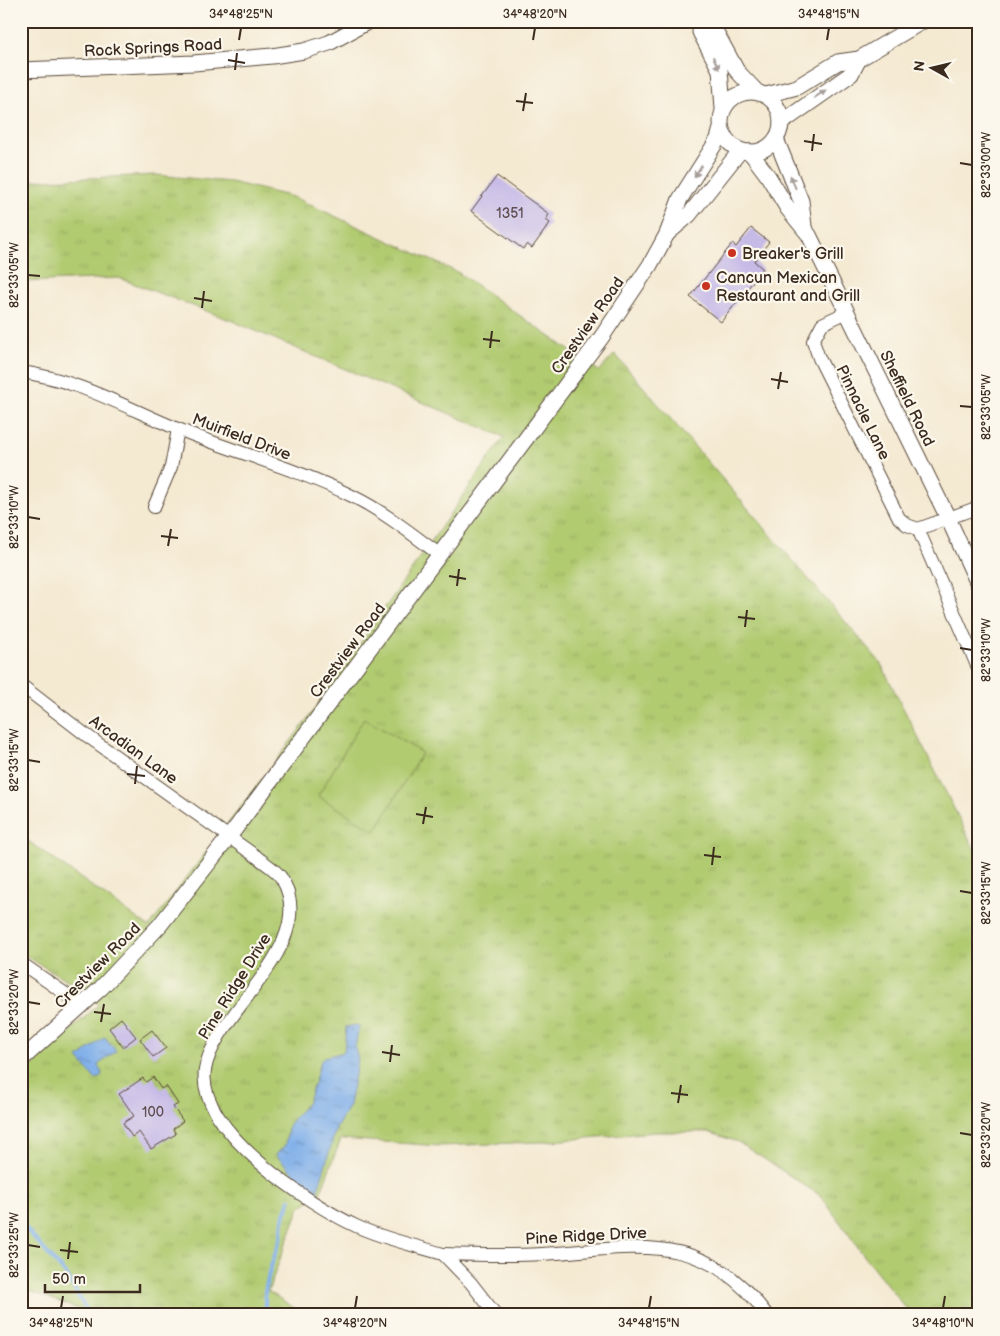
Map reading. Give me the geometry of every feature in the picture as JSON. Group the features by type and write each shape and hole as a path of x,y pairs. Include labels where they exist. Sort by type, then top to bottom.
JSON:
{"street":[{"name":"Rock Springs Road","path":"21,70 194,63 272,56 329,43 369,21"},
{"path":"701,21 700,32 720,70 723,108 721,128 724,138 745,152 769,146 776,139 781,123 779,110 737,71 711,23 707,21"},
{"path":"723,108 737,94 747,91 762,93 797,87 838,62 859,59 923,21"},
{"path":"781,123 851,74 859,59"},
{"name":"Crestview Road","path":"21,1060 83,1006 126,964 160,925 229,837 602,338 650,265 666,234 680,199 718,139 721,128"},
{"name":"Sheffield Road","path":"776,139 801,201 804,226"},
{"name":"Crestview Road","path":"666,234 690,215 745,152"},
{"name":"Sheffield Road","path":"745,152 768,176 788,209 804,226 948,518 979,586"},
{"name":"Pinnacle Lane","path":"847,312 822,324 814,341 819,358 899,518 907,525 918,529"},
{"name":"Muirfield Drive","path":"21,372 37,374 76,387 124,405 178,429 352,496 440,555"},
{"path":"154,507 171,467 178,429"},
{"path":"979,507 918,529 979,670"},
{"name":"Arcadian Lane","path":"21,685 86,735 229,837"},
{"name":"Pine Ridge Drive","path":"229,837 282,878 289,896 289,913 280,949 213,1049 208,1060 205,1083 215,1110 231,1134 256,1160 319,1207 358,1227 443,1254 503,1256 624,1246 668,1248 691,1254 716,1266 742,1288 767,1315"},
{"path":"21,963 83,1006"},
{"name":"Pine Ridge Drive","path":"443,1254 471,1283 496,1315"}],"green space":[{"path":"156,175 231,182 293,197 459,273 599,371 615,354 880,662 979,858 979,1315 911,1315 865,1257 821,1196 738,1142 708,1132 656,1132 541,1142 440,1146 341,1139 320,1194 300,1207 268,1291 305,1315 83,1315 81,1310 21,1288 21,1076 98,1005 71,983 21,952 21,836 149,927 304,724 504,437 230,320 119,278 21,282 21,181"},
{"path":"364,718 422,753 375,831 318,796"}],"water":[{"path":"359,1026 355,1048 358,1059 349,1105 336,1129 317,1193 298,1178 276,1155 285,1145 289,1124 308,1102 321,1061 324,1057 344,1052 346,1027"},
{"path":"105,1037 116,1051 98,1065 102,1073 100,1078 95,1079 78,1058"}],"building":[{"path":"497,176 549,214 546,220 550,223 532,248 527,244 523,249 471,211"},
{"path":"751,228 769,242 754,261 763,269 721,322 690,297 732,244 736,247"},
{"path":"121,1018 136,1037 123,1047 109,1028"},
{"path":"152,1030 166,1048 153,1057 140,1039"},
{"path":"153,1077 161,1089 166,1086 178,1104 173,1107 183,1121 173,1129 176,1134 151,1149 139,1132 132,1137 123,1123 134,1116 119,1094 143,1078 146,1082"}],"waterway":[{"path":"265,1309 265,1291 270,1269 281,1237 283,1220 290,1200"},
{"path":"21,1223 67,1276 89,1315"}],"place":[{"name":"Breaker's Grill","path":"732,253"},
{"name":"Cancun Mexican Restaurant and Grill","path":"706,286"}]}
